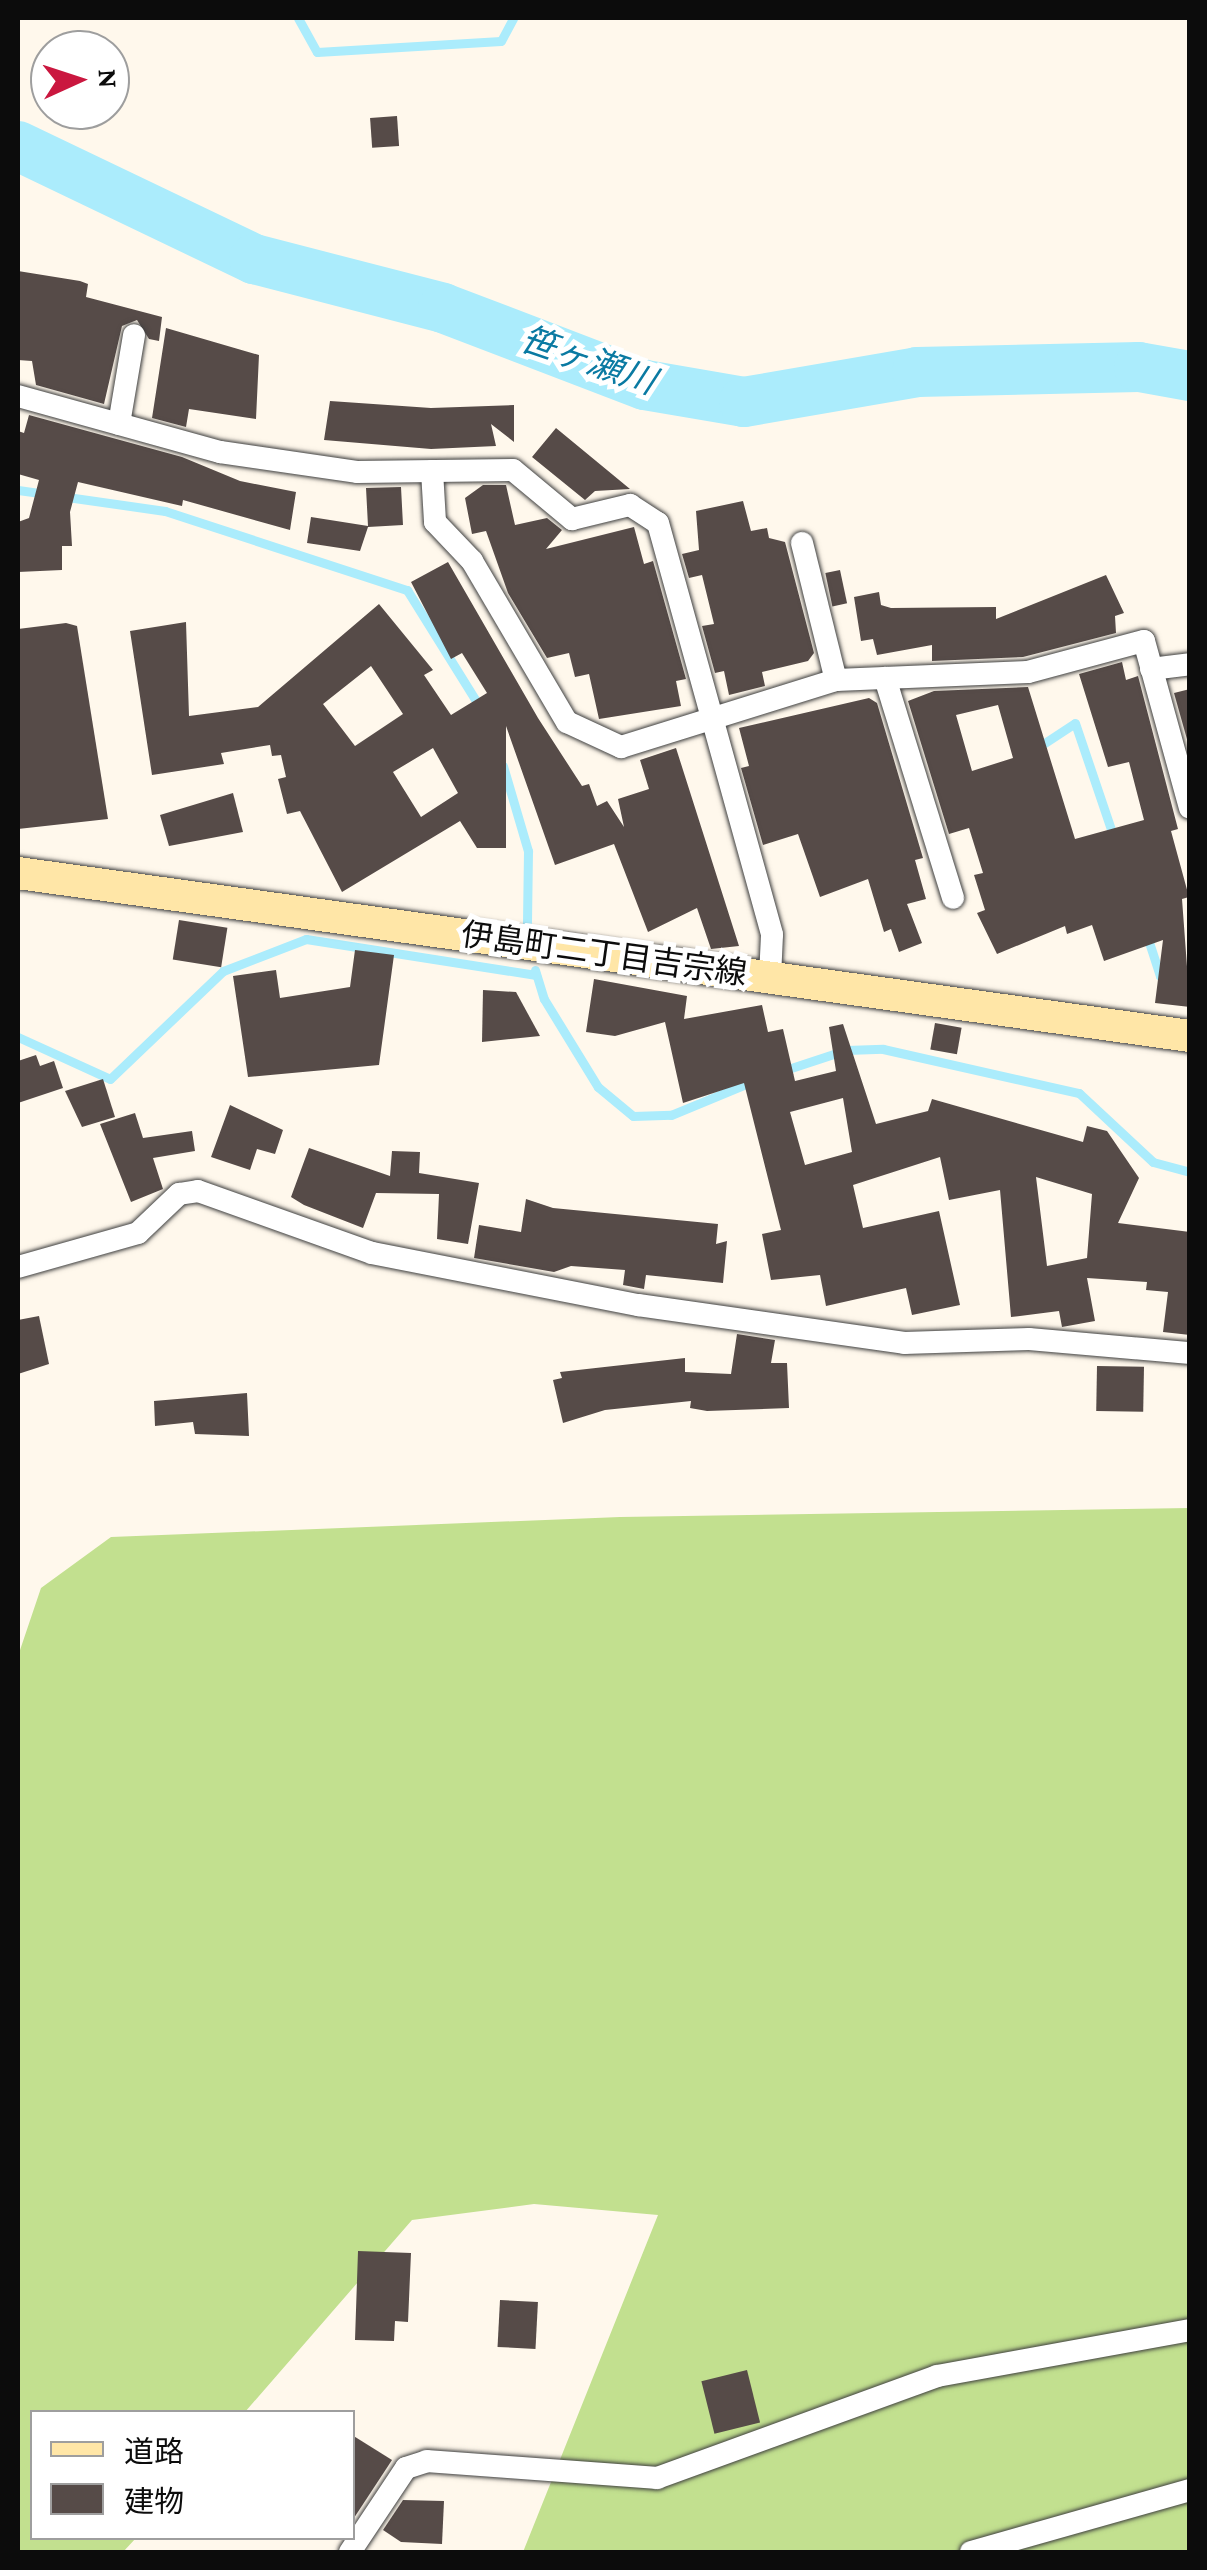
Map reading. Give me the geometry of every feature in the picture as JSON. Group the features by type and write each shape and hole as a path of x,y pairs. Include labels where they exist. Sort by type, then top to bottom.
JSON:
{"street":[{"path":"118,424 134,335"},
{"path":"18,396 220,452 358,472 513,470 572,520 630,506 658,523 772,935 770,977"},
{"path":"432,471 435,522 472,561 567,722 621,747 836,680 1028,672 1144,641 1190,808"},
{"path":"802,542 836,680"},
{"path":"1151,670 1190,664"},
{"path":"885,678 953,898"},
{"name":"伊島町二丁目吉宗線","path":"18,873 1190,1036"},
{"path":"18,1266 138,1233 179,1194 198,1191 372,1253 638,1305 904,1343 1028,1339 1190,1353"},
{"path":"350,2552 406,2468 427,2462 657,2478 937,2376 1190,2330"},
{"path":"971,2552 1190,2490"}],"green space":[{"path":"1189,1508 1189,2552 523,2552 658,2215 534,2204 412,2220 247,2410 30,2410 30,2540 134,2540 123,2552 18,2552 18,1656 41,1588 111,1537 620,1517"}],"building":[{"path":"397,116 399,146 372,148 370,118"},
{"path":"18,271 80,281 88,284 86,297 162,317 159,341 149,339 137,320 122,326 104,404 36,385 32,361 18,360"},
{"path":"166,328 259,355 256,419 189,409 186,427 152,418"},
{"path":"330,401 431,408 514,405 514,442 491,424 496,446 431,449 324,440"},
{"path":"29,415 182,457 240,481 296,492 290,530 183,500 182,506 78,482 70,512 72,546 62,546 62,570 18,572 18,522 29,518 39,480 18,474 18,431 24,433"},
{"path":"556,428 630,489 595,491 585,500 532,457"},
{"path":"483,485 506,485 515,525 547,518 562,530 546,549 634,527 644,564 653,561 686,679 676,681 681,706 599,719 589,674 575,677 569,653 547,658 508,593 486,531 472,534 465,498"},
{"path":"401,487 403,525 368,527 360,551 307,543 311,517 368,526 366,488"},
{"path":"743,501 751,531 767,528 769,538 785,542 814,653 808,661 762,672 765,686 729,695 724,671 715,673 702,626 714,624 702,575 689,578 682,554 699,550 696,511"},
{"path":"448,562 582,786 589,784 597,806 607,801 624,827 618,799 649,789 640,760 676,748 739,946 711,949 697,908 648,932 614,844 555,865 506,726 506,848 477,848 460,821 342,892 300,811 287,814 278,779 286,777 281,755 272,756 270,745 221,753 224,764 152,775 130,631 186,622 189,716 258,707 379,604 433,670 424,675 451,715 487,693 462,653 451,659 411,582","holes":["371,666 403,714 355,746 323,704","433,748 458,793 421,817 393,772"]},
{"path":"840,570 847,603 832,606 825,573"},
{"path":"1106,575 1124,613 1115,616 1116,633 1023,657 932,661 932,645 877,655 873,639 861,641 854,597 879,592 881,605 891,608 996,607 996,619"},
{"path":"66,623 77,626 108,819 18,829 18,629"},
{"path":"1122,662 1126,680 1138,676 1178,829 1171,831 1189,897 1182,899 1190,1007 1155,1003 1163,940 1104,961 1092,925 1067,934 1065,926 997,954 977,913 985,910 974,875 983,873 969,828 949,834 908,701 934,691 1028,687 1075,839 1144,820 1129,762 1108,767 1079,674","holes":["998,705 1013,758 972,771 956,715"]},
{"path":"1190,689 1190,750 1174,693"},
{"path":"869,698 877,703 923,858 915,860 926,899 907,904 922,943 899,952 891,929 884,932 868,879 820,897 798,834 763,845 741,768 749,766 739,728"},
{"path":"233,793 243,832 169,846 160,815"},
{"path":"179,920 227,928 221,967 173,960"},
{"path":"355,950 394,955 379,1065 248,1077 233,976 276,970 280,998 350,987"},
{"path":"594,979 687,996 684,1019 762,1005 768,1032 783,1029 795,1081 836,1071 829,1027 843,1024 876,1124 928,1111 932,1099 1083,1142 1087,1126 1107,1131 1139,1178 1118,1223 1190,1232 1190,1335 1163,1332 1168,1292 1146,1290 1147,1282 1087,1278 1095,1321 1062,1327 1059,1311 1011,1317 1000,1190 949,1200 940,1157 853,1185 863,1228 939,1211 960,1305 912,1315 906,1288 826,1306 820,1275 771,1280 762,1234 781,1230 744,1083 683,1103 665,1022 615,1036 586,1032","holes":["843,1098 852,1152 805,1165 790,1112","1036,1177 1092,1194 1087,1258 1047,1266"]},
{"path":"483,990 516,992 540,1036 482,1042"},
{"path":"935,1023 962,1028 957,1054 930,1050"},
{"path":"36,1055 40,1066 54,1061 63,1088 18,1103 18,1061"},
{"path":"103,1079 115,1117 82,1127 65,1091"},
{"path":"230,1105 283,1130 275,1154 257,1149 250,1170 211,1157"},
{"path":"135,1113 143,1138 192,1131 195,1151 153,1158 163,1189 131,1202 100,1124"},
{"path":"309,1148 390,1176 392,1151 420,1152 419,1173 479,1183 468,1244 437,1239 439,1194 376,1193 363,1228 304,1205 291,1197"},
{"path":"526,1199 553,1208 718,1224 716,1244 727,1241 723,1283 646,1275 644,1289 623,1285 625,1270 571,1266 554,1272 474,1258 479,1225 521,1232"},
{"path":"39,1316 49,1364 18,1374 18,1320"},
{"path":"737,1334 775,1340 771,1363 787,1363 789,1408 707,1411 690,1408 691,1401 605,1410 563,1423 553,1380 562,1378 560,1372 685,1358 685,1372 731,1374"},
{"path":"1097,1366 1144,1367 1143,1412 1096,1411"},
{"path":"247,1393 249,1436 195,1434 193,1422 155,1426 154,1401"},
{"path":"358,2251 411,2253 408,2322 395,2321 394,2341 355,2340"},
{"path":"500,2300 538,2302 535,2349 498,2347"},
{"path":"747,2370 760,2422 714,2434 701,2381"},
{"path":"355,2437 392,2460 355,2516"},
{"path":"403,2500 444,2501 442,2544 401,2542 383,2530"}],"waterway":[{"path":"298,18 317,52 501,41 513,18"},
{"name":"笹ヶ瀬川","path":"18,146 254,259 443,308 645,385 744,402 917,372 1139,367 1190,376"},
{"path":"18,490 46,494"},
{"path":"67,497 165,511 407,590 481,709"},
{"path":"1037,748 1075,723 1115,841"},
{"path":"503,766 528,851 527,924"},
{"path":"1147,936 1160,976 1190,968"},
{"path":"18,1037 110,1079 223,971 306,939 536,975"},
{"path":"535,970 544,999 598,1087 633,1116 671,1115 756,1080"},
{"path":"785,1070 846,1050 883,1049 1079,1093 1153,1162 1190,1172"}]}
